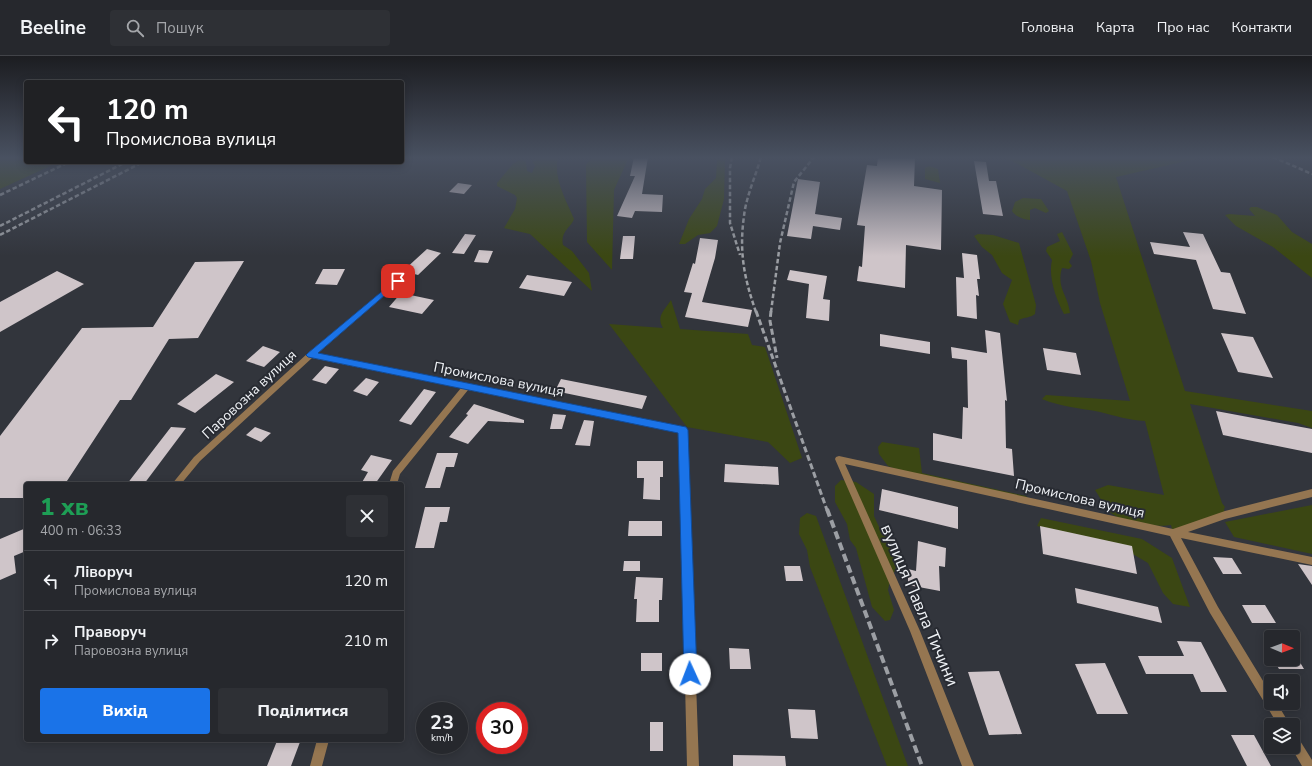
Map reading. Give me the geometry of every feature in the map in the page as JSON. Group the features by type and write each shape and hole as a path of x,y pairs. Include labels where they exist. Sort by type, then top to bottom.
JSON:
{"street":[{"name":"Паровозна вулиця","path":"178,482 197,460 311,355 398,281"},
{"name":"Промислова вулиця","path":"311,355 683,430 693,766"},
{"path":"394,482 396,473 466,387"},
{"name":"Промислова вулиця","path":"840,458 1173,532 1312,561"},
{"name":"вулиця Павла Тичини","path":"840,458 915,631 968,766"},
{"path":"1280,718 1214,610 1173,532 1225,515 1312,493"},
{"path":"316,766 322,742"},
{"path":"1300,751 1309,766"}],"green space":[{"path":"505,190 561,190 574,219 564,233 562,240 563,245 572,251 589,273 592,291 530,234 504,228 515,209 517,198 515,195"},
{"path":"586,190 614,190 612,270 587,242"},
{"path":"705,190 724,190 724,199 717,226 710,233 698,235 685,244 679,244 689,219 702,199"},
{"path":"1065,190 1120,190 1185,391 1312,411 1312,428 1298,423 1190,404 1222,503 1225,507 1225,515 1173,533 1171,525 1157,526 1140,524 1123,519 1111,513 1095,490 1108,485 1164,495 1145,421 1063,406 1042,399 1046,395 1130,401 1100,303 1091,261"},
{"path":"1023,198 1041,199 1049,211 1046,213 1035,208 1030,210 1030,220 1016,215 1012,211 1015,202"},
{"path":"1251,207 1257,207 1277,215 1292,232 1312,244 1312,278 1273,247 1236,226 1225,215 1255,216 1249,209"},
{"path":"1062,232 1073,254 1069,262 1072,266 1069,269 1062,268 1060,281 1070,313 1064,314 1058,302 1052,281 1052,260 1046,251 1047,247 1060,241 1057,234"},
{"path":"978,234 993,235 1019,243 1036,305 1035,314 1019,320 1018,325 1010,322 1003,304 1012,280 1002,273 992,255 982,247 974,236"},
{"path":"671,300 680,329 748,334 752,345 765,347 802,458 790,463 768,442 687,427 609,324 663,328 660,320"},
{"path":"882,442 919,448 922,473 1026,496 1031,502 930,482 888,466 879,454 878,447"},
{"path":"841,480 856,482 874,494 874,516 880,529 897,541 902,563 891,576 888,590 894,610 890,620 885,621 872,607 856,548 850,540 847,524 835,502 835,486"},
{"path":"1312,505 1312,554 1234,537 1225,522"},
{"path":"807,513 816,516 908,766 887,766 810,567 807,550 799,534 800,518"},
{"path":"1041,518 1142,539 1172,558 1190,607 1173,604 1163,593 1148,563 1119,546 1037,526"}],"building":[{"path":"451,190 467,190 464,194 449,192"},
{"path":"629,190 643,190 642,194 663,195 662,212 635,211 632,218 617,216"},
{"path":"796,190 819,190 815,214 842,218 840,230 813,226 811,239 787,236"},
{"path":"863,190 942,190 941,250 906,245 905,288 857,281 859,266 862,267 865,226 857,225"},
{"path":"979,190 998,190 1003,216 983,214"},
{"path":"1183,232 1203,234 1221,272 1230,273 1246,314 1213,309 1196,260 1154,254 1150,242 1190,247"},
{"path":"465,234 476,235 464,254 452,253"},
{"path":"623,236 635,236 633,259 620,259"},
{"path":"700,238 718,240 715,258 702,302 752,310 748,327 685,317 692,293 684,292 693,263 695,264"},
{"path":"427,249 441,253 418,275 403,271"},
{"path":"479,250 493,251 488,263 474,262"},
{"path":"962,253 977,255 980,279 977,279 979,296 976,295 977,319 957,316 956,277 964,278"},
{"path":"244,261 198,338 169,339 131,400 120,400 66,482 24,482 24,498 0,498 0,436 82,328 153,327 195,262"},
{"path":"323,269 345,269 337,285 315,284"},
{"path":"790,270 827,276 823,299 830,300 829,321 806,318 809,284 787,280"},
{"path":"57,271 84,284 0,332 0,302"},
{"path":"527,275 572,282 564,296 519,288"},
{"path":"401,293 434,300 422,314 389,307"},
{"path":"985,330 1000,333 1007,401 1005,400 1006,448 1012,449 1014,476 933,460 933,433 962,439 963,407 968,408 967,360 952,358 951,347 987,353"},
{"path":"1221,333 1253,337 1273,378 1238,372"},
{"path":"880,334 930,342 930,354 880,346"},
{"path":"263,346 280,352 264,367 246,361"},
{"path":"1043,348 1076,353 1081,375 1047,370"},
{"path":"325,366 339,369 326,384 312,380"},
{"path":"216,374 234,382 195,413 177,404"},
{"path":"366,378 379,382 367,396 353,391"},
{"path":"561,379 647,396 642,409 555,391"},
{"path":"424,389 436,392 411,425 399,421"},
{"path":"474,404 524,420 524,423 488,421 468,444 449,437 468,415 466,414"},
{"path":"1216,411 1312,429 1312,453 1223,435"},
{"path":"553,414 566,415 562,429 550,429"},
{"path":"584,420 594,421 590,446 575,445"},
{"path":"171,427 186,428 146,482 129,482"},
{"path":"255,427 271,433 261,442 246,435"},
{"path":"437,453 458,453 454,467 446,467 440,488 425,488"},
{"path":"371,455 392,460 376,482 362,482 368,472 361,470"},
{"path":"637,461 663,461 663,477 660,477 660,500 643,499 644,478 637,478"},
{"path":"725,464 778,467 779,485 724,482"},
{"path":"882,489 958,507 958,529 879,510"},
{"path":"425,507 450,507 447,522 440,522 434,548 415,548"},
{"path":"629,521 662,521 662,536 628,536"},
{"path":"1040,526 1132,546 1137,574 1043,554"},
{"path":"24,529 24,552 14,556 16,573 0,580 0,539"},
{"path":"918,541 946,548 945,567 939,566 940,591 908,585 908,569 916,571"},
{"path":"1213,557 1232,558 1242,574 1223,574"},
{"path":"624,561 640,561 640,571 623,571"},
{"path":"1298,564 1312,566 1312,585"},
{"path":"784,566 800,566 803,581 786,581"},
{"path":"636,577 663,578 662,600 659,600 659,622 636,622 637,599 634,599"},
{"path":"1075,588 1158,607 1162,623 1077,603"},
{"path":"1242,605 1265,605 1276,623 1252,623"},
{"path":"1177,641 1201,642 1227,692 1201,692 1193,674 1146,674 1138,656 1184,656"},
{"path":"729,648 749,649 751,669 730,669"},
{"path":"641,653 662,653 662,671 641,671"},
{"path":"1300,662 1304,669 1279,669 1277,666 1300,666"},
{"path":"1105,663 1128,714 1097,714 1075,664"},
{"path":"999,671 1022,734 989,735 968,672"},
{"path":"788,709 815,710 818,739 791,738"},
{"path":"650,722 663,722 663,751 650,751"},
{"path":"1231,735 1254,735 1271,766 1247,766"},
{"path":"277,742 300,742 291,766 267,766"},
{"path":"733,755 785,756 786,766 733,766"}],"railway":[{"path":"0,195 10,190"},
{"path":"0,226 71,190"},
{"path":"0,235 88,190"},
{"path":"730,190 730,223 740,255"},
{"path":"750,190 745,209 742,253 748,288 756,312"},
{"path":"771,312 780,243 792,190"},
{"path":"756,311 827,510"},
{"path":"771,311 770,321 777,358"},
{"path":"827,509 922,766"}],"route":[{"path":"398,281 311,355 683,430 690,674"}]}
